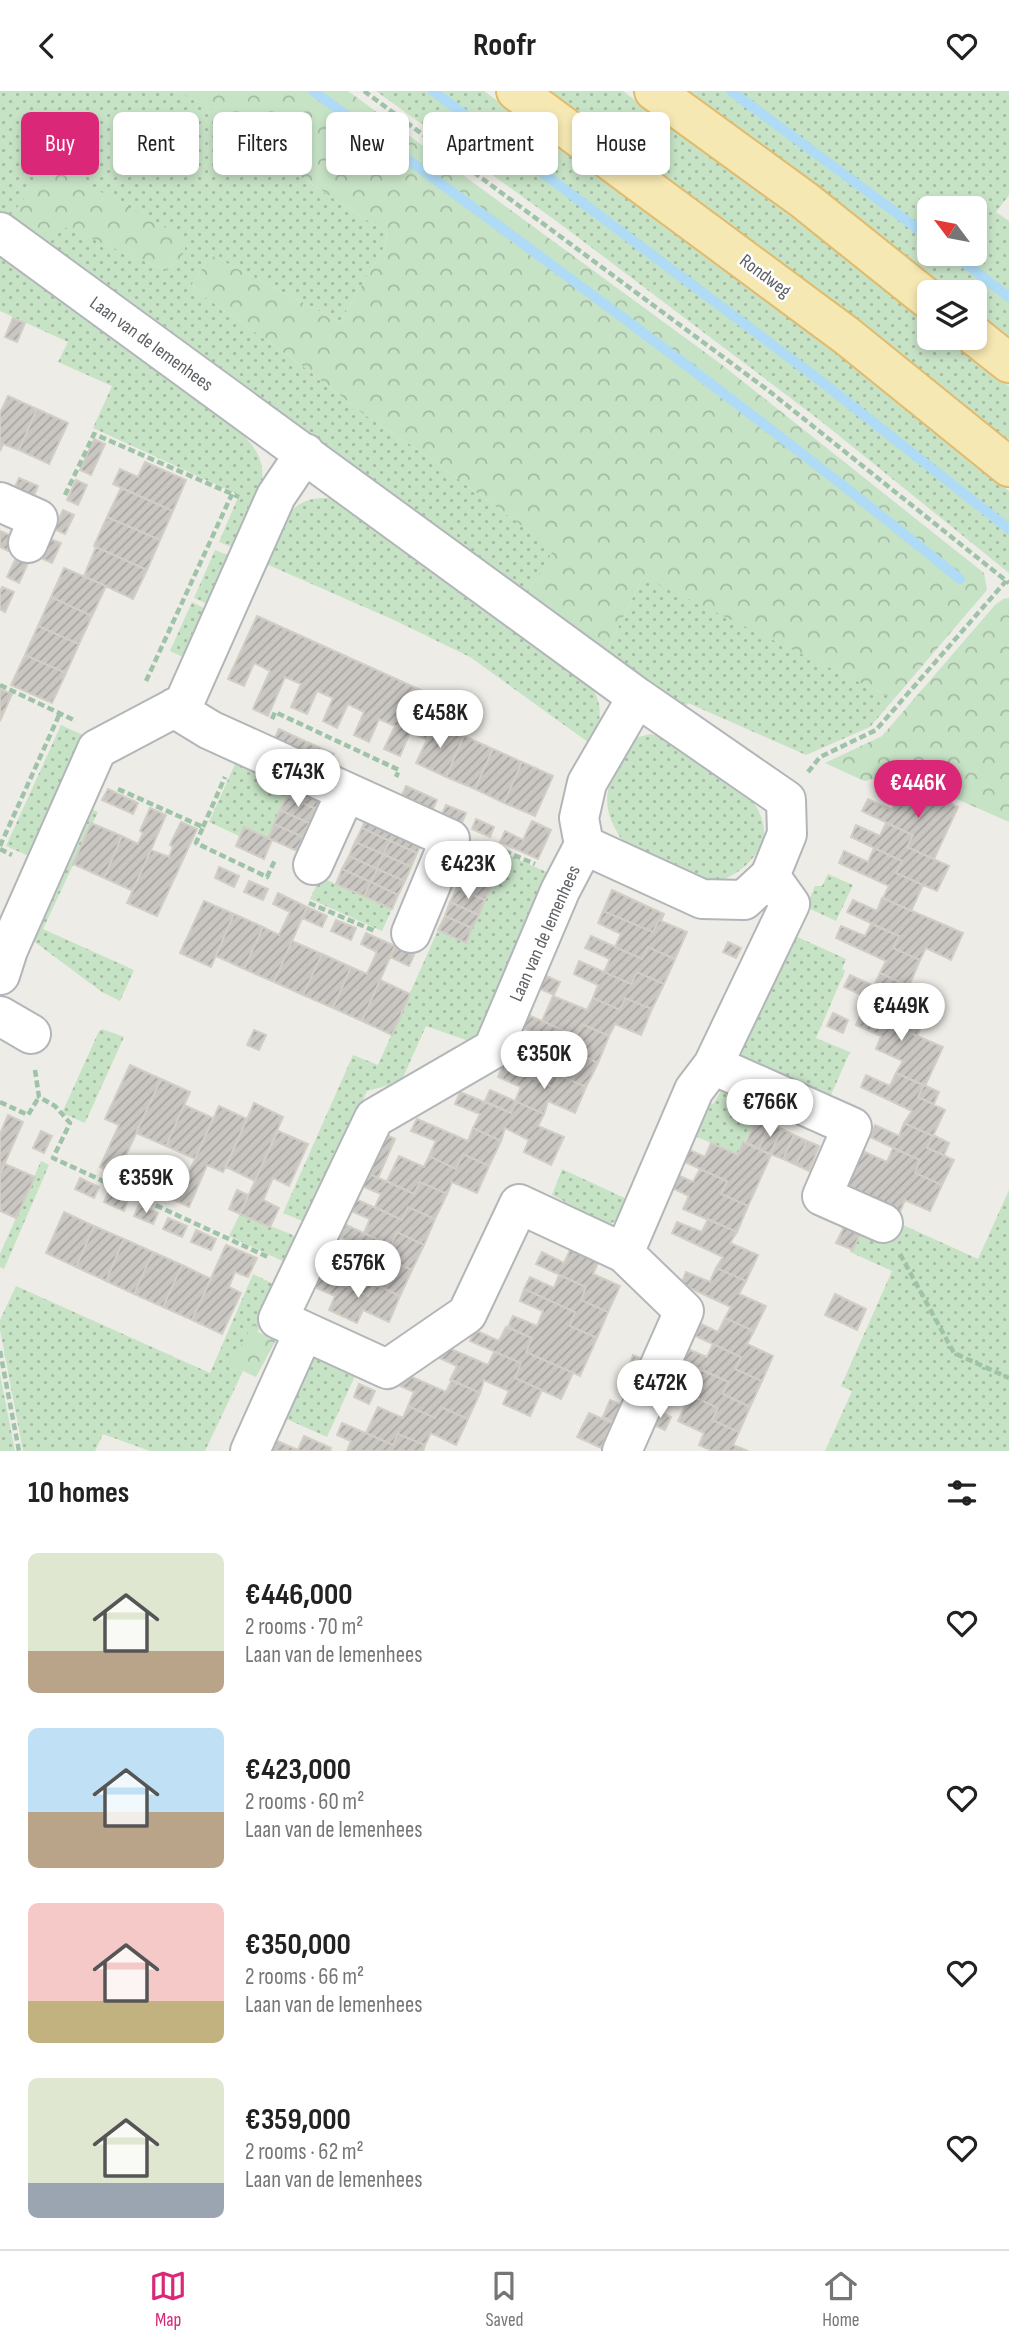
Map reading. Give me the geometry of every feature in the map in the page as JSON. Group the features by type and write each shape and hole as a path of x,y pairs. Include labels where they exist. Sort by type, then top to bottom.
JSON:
{"main road":[{"name":"Rondweg","path":"516,91 847,336 1009,467"},
{"path":"654,91 804,200 917,289"},
{"path":"987,345 1009,363"}],"street":[{"name":"Laan van de Iemenhees","path":"0,232 637,697 786,800 787,834 770,876 744,900 702,899 575,862"},
{"path":"0,975 8,950 92,762 184,703 276,496 305,453"},
{"path":"0,502 33,531"},
{"name":"Laan van de Iemenhees","path":"622,1451 684,1311 624,1253 519,1204 467,1314 387,1369 278,1319 374,1118 493,1049 575,862 579,818 587,783 637,697"},
{"path":"174,708 239,744 450,839 411,933"},
{"path":"313,865 346,792"},
{"path":"624,1253 694,1090 713,1065 790,904 770,876"},
{"path":"713,1065 852,1126 822,1196 883,1223"},
{"path":"250,1451 304,1331"}],"path":[{"path":"364,91 769,391 1008,582 876,730 820,757 786,800"},
{"path":"33,531 57,512 94,433 270,511"},
{"path":"174,708 143,687 232,494"},
{"path":"0,685 81,723 92,762 203,827"},
{"path":"0,846 60,713"},
{"path":"239,744 196,843 267,877 280,851 313,865 299,898 407,944 411,933"},
{"path":"447,838 466,835 575,862"},
{"path":"15,1025 39,1097 55,1106 70,1123 53,1158 301,1272"},
{"path":"0,1102 28,1115 39,1097"},
{"path":"883,1223 954,1353 1009,1378"},
{"path":"0,1351 19,1451"}],"green space":[{"path":"0,91 174,91 216,112 213,112 213,175 298,175 388,234 384,247 340,322 211,255 192,284 202,295 554,551 527,594 45,245 63,226 167,271 182,257 187,240 8,218 0,212"},
{"path":"174,91 348,91 377,112 326,112 326,175 409,175 409,136 423,146 423,175 463,175 721,364 984,573 987,590 894,699 643,577 606,652 527,594 553,551 528,530 202,295 192,284 211,255 340,322 384,247 388,234 298,175 312,175 312,112 216,112"},
{"path":"376,91 484,91 513,112 423,112 423,125 409,112"},
{"path":"544,91 623,91 651,112 573,112"},
{"path":"685,91 1009,91 1009,195 996,212 1009,221 1009,337 987,320 987,280 937,280 919,266 987,266 987,196 917,196 917,265 813,183"},
{"path":"670,126 917,312 917,350 964,350 1009,386 1009,443 952,397 659,175 670,175"},
{"path":"558,145 572,155 572,175 599,175 864,372 1009,491 1009,573 822,422 492,175 558,175"},
{"path":"44,175 70,175 188,240 182,257 167,271 64,227 45,245 8,218"},
{"path":"0,255 232,424 249,441 259,457 262,483 255,510 237,549 219,542 239,495 93,428 112,386 58,362 68,342 0,311"},
{"path":"314,499 340,501 588,683 597,698 600,713 592,745 470,657 264,563 280,527 293,509"},
{"path":"215,550 233,557 212,606 194,598"},
{"path":"643,577 894,699 870,727 806,755 688,703 685,708 606,652"},
{"path":"1009,598 1009,822 907,777 904,782 879,773 877,778 864,781 825,763 882,736 995,605"},
{"path":"192,602 210,611 189,660 170,651"},
{"path":"61,725 83,735 29,856 6,846"},
{"path":"650,734 664,737 755,804 764,830 762,843 751,860 736,873 719,881 704,881 626,845 616,830 607,804 611,780 631,739"},
{"path":"239,755 294,782 268,838 245,827 241,837 209,822"},
{"path":"91,809 98,812 43,929 134,970 120,1001 102,992 32,940"},
{"path":"478,842 556,876 480,1045 426,1026 401,1082 367,1091 307,1223 283,1213 353,1055 378,1065 438,930 466,942 497,872 470,859"},
{"path":"828,874 853,885 836,921 806,907 815,886 822,886"},
{"path":"320,877 392,909 382,931 310,899"},
{"path":"793,935 846,959 842,969 845,971 816,1038 850,1052 827,1104 753,1071 740,1056"},
{"path":"102,1029 124,1037 85,1123 62,1113"},
{"path":"724,1086 763,1104 738,1155 688,1133 703,1100 713,1104"},
{"path":"41,1161 49,1165 4,1269 0,1267 0,1254"},
{"path":"562,1169 629,1200 619,1219 608,1225 564,1206 564,1201 552,1195"},
{"path":"1009,1190 1009,1451 825,1451 852,1391 841,1386 892,1271 850,1252 862,1226 892,1220 978,1259"},
{"path":"240,1214 293,1235 297,1242 289,1264 229,1236"},
{"path":"253,1274 278,1286 258,1332 255,1321 230,1368 243,1371 205,1451 150,1451 103,1434 95,1451 23,1451 0,1330 0,1320 16,1286 210,1373"},
{"path":"255,1320 258,1332 276,1340 256,1377 229,1368"},
{"path":"311,1357 355,1376 327,1437 282,1417"},
{"path":"0,1374 15,1451 0,1451"}],"building":[{"path":"13,318 25,323 17,342 5,337"},
{"path":"8,396 37,409 19,450 3,444 0,451 0,413"},
{"path":"37,409 68,423 49,464 19,450"},
{"path":"94,439 105,444 91,475 80,470"},
{"path":"145,462 186,480 173,511 113,484 120,469 138,477"},
{"path":"19,478 38,486 33,498 14,489"},
{"path":"76,480 87,485 78,505 67,500"},
{"path":"121,488 173,511 160,540 107,517"},
{"path":"63,510 74,515 65,534 54,529"},
{"path":"107,517 160,540 147,570 94,546"},
{"path":"0,531 14,537 8,551 0,547"},
{"path":"50,539 61,543 52,563 41,558"},
{"path":"96,547 147,570 133,599 84,576"},
{"path":"16,558 28,563 19,583 7,577"},
{"path":"64,568 106,586 92,616 51,597"},
{"path":"2,587 14,592 5,612 0,609"},
{"path":"51,597 92,616 79,644 38,626"},
{"path":"257,616 445,701 427,740 410,732 400,756 384,749 395,726 379,719 369,742 354,735 364,712 348,704 337,728 323,721 333,698 317,691 307,714 291,707 301,684 285,677 268,716 253,709 270,671 254,663 244,686 228,679"},
{"path":"38,626 79,644 66,673 25,655"},
{"path":"25,655 66,673 52,703 11,685"},
{"path":"0,689 12,694 0,721"},
{"path":"435,723 464,736 446,777 416,763"},
{"path":"279,729 307,742 300,757 272,744"},
{"path":"464,736 493,749 475,789 446,777"},
{"path":"307,742 334,754 327,769 300,757"},
{"path":"493,749 522,762 504,803 475,789"},
{"path":"522,762 553,776 535,816 504,803"},
{"path":"294,781 322,794 316,809 287,796"},
{"path":"406,786 437,800 432,811 401,797"},
{"path":"108,789 138,803 133,814 102,800"},
{"path":"917,789 958,807 934,859 907,847 913,835 862,811 868,799 892,810 898,796 911,802"},
{"path":"287,796 316,809 309,823 280,810"},
{"path":"446,805 466,813 461,825 441,816"},
{"path":"150,808 166,815 133,891 104,878 122,836 138,844 143,833 140,831"},
{"path":"280,810 309,823 303,837 274,824"},
{"path":"368,813 396,826 390,841 362,828"},
{"path":"476,819 494,827 490,837 472,829"},
{"path":"532,821 551,830 538,859 500,842 505,831 523,840"},
{"path":"181,822 197,829 157,916 127,903 151,850 169,857 173,847 170,845"},
{"path":"91,823 122,836 104,878 73,864"},
{"path":"886,823 913,835 907,847 949,866 937,891 896,873 902,861 851,837 856,825 880,836"},
{"path":"274,824 303,837 297,851 268,838"},
{"path":"396,826 424,838 417,853 390,841"},
{"path":"244,827 272,840 264,859 236,846"},
{"path":"362,828 390,841 383,854 355,842"},
{"path":"390,841 417,853 411,867 383,854"},
{"path":"355,842 383,854 377,869 349,856"},
{"path":"874,848 902,861 896,873 923,885 911,911 883,898 889,886 839,863 844,851 868,862"},
{"path":"383,854 411,867 405,881 377,869"},
{"path":"349,856 377,869 371,882 342,869"},
{"path":"470,859 498,872 491,886 464,873"},
{"path":"219,867 239,876 234,887 215,878"},
{"path":"342,869 371,882 364,896 336,884"},
{"path":"377,869 405,881 398,895 371,882"},
{"path":"464,873 491,886 485,900 457,888"},
{"path":"249,881 268,889 263,900 244,892"},
{"path":"371,882 398,895 392,909 364,896"},
{"path":"457,888 485,900 479,915 450,902"},
{"path":"612,890 664,914 653,932 603,911"},
{"path":"278,893 307,907 274,982 244,969 263,927 279,935 290,912 273,904"},
{"path":"882,898 963,933 951,960 926,948 920,960 893,948 899,936 847,912 853,900 877,911"},
{"path":"204,901 234,914 211,967 180,953"},
{"path":"450,902 479,915 472,928 445,916"},
{"path":"307,907 327,916 322,927 302,918"},
{"path":"603,911 653,932 659,920 687,932 675,959 648,947 642,959 615,947 621,934 598,923"},
{"path":"234,914 263,927 244,969 216,956"},
{"path":"445,916 472,928 466,943 438,930"},
{"path":"336,920 356,928 351,940 331,931"},
{"path":"871,924 899,936 893,948 920,960 909,986 880,973 886,961 836,938 841,926 865,936"},
{"path":"366,933 395,946 362,1021 333,1008 351,967 367,974 377,952 361,944"},
{"path":"591,936 642,959 648,947 675,959 664,984 637,972 631,984 604,972 610,959 585,948"},
{"path":"292,941 322,954 303,995 274,982"},
{"path":"728,942 741,948 736,958 723,952"},
{"path":"395,946 414,955 409,966 390,957"},
{"path":"322,954 351,967 333,1008 303,995"},
{"path":"579,961 631,984 637,972 664,984 652,1009 625,998 620,1010 593,998 598,985 574,974"},
{"path":"880,973 909,986 902,998 929,1010 917,1036 890,1024 896,1011 844,987 850,975 874,986"},
{"path":"544,975 560,982 554,995 538,988"},
{"path":"380,980 410,994 392,1035 362,1021"},
{"path":"553,996 587,1010 593,998 620,1010 625,998 652,1009 641,1035 615,1024 609,1036 582,1024 576,1036 542,1021"},
{"path":"868,999 896,1011 890,1024 943,1047 925,1086 896,1073 903,1061 876,1049 881,1036 856,1025"},
{"path":"833,1013 848,1020 843,1033 827,1026"},
{"path":"526,1014 576,1036 582,1024 609,1036 598,1063 570,1050 565,1062 539,1050 544,1038 521,1026"},
{"path":"254,1030 266,1035 259,1050 247,1045"},
{"path":"514,1039 565,1062 570,1050 598,1063 586,1087 559,1075 553,1087 527,1075 532,1063 509,1051"},
{"path":"130,1065 161,1079 117,1175 100,1167 119,1125 105,1119"},
{"path":"503,1065 553,1087 559,1075 586,1087 575,1113 548,1101 544,1114 515,1101 521,1087 498,1077"},
{"path":"896,1073 924,1085 918,1097 945,1110 933,1136 904,1123 912,1111 861,1087 866,1075 890,1086"},
{"path":"161,1079 190,1092 166,1146 136,1133"},
{"path":"924,1085 939,1092 934,1104 918,1097"},
{"path":"490,1090 515,1101 511,1113 485,1101"},
{"path":"460,1092 511,1113 515,1101 544,1114 538,1126 564,1137 551,1165 524,1152 529,1140 505,1128 501,1141 473,1128 480,1114 455,1104"},
{"path":"254,1103 283,1117 255,1181 226,1167"},
{"path":"184,1105 213,1118 195,1159 166,1146"},
{"path":"219,1106 247,1119 223,1172 207,1165 189,1207 176,1201"},
{"path":"8,1115 23,1122 0,1174 0,1134"},
{"path":"757,1118 769,1124 759,1149 746,1142"},
{"path":"417,1119 468,1141 473,1128 501,1141 489,1166 463,1154 456,1169 429,1156 436,1141 411,1131"},
{"path":"904,1123 933,1136 927,1148 954,1160 942,1185 915,1173 920,1160 870,1137 875,1125 899,1136"},
{"path":"769,1124 782,1129 770,1154 759,1149"},
{"path":"782,1129 794,1135 783,1159 770,1154"},
{"path":"41,1131 52,1136 44,1153 33,1148"},
{"path":"278,1131 308,1144 289,1186 273,1178 263,1200 279,1208 270,1227 240,1214"},
{"path":"380,1132 395,1139 378,1178 363,1171"},
{"path":"794,1135 807,1141 796,1165 783,1159"},
{"path":"933,1135 949,1143 944,1155 927,1148"},
{"path":"807,1141 819,1146 809,1171 796,1165"},
{"path":"743,1142 771,1155 748,1206 721,1194 727,1181 676,1158 681,1146 705,1157 711,1143 738,1155"},
{"path":"893,1148 920,1160 915,1173 942,1185 930,1211 905,1200 900,1212 847,1188 863,1151 887,1162"},
{"path":"463,1154 489,1166 477,1193 452,1182 447,1194 420,1182 414,1194 387,1181 399,1156 424,1167 429,1156 456,1169"},
{"path":"5,1164 35,1177 16,1218 0,1211 0,1174"},
{"path":"143,1165 155,1170 147,1188 135,1183"},
{"path":"700,1169 727,1181 721,1194 748,1206 737,1232 683,1209 689,1196 664,1184 669,1171 693,1182"},
{"path":"363,1171 414,1194 420,1182 447,1194 435,1219 408,1207 402,1220 375,1207 381,1194 357,1184"},
{"path":"80,1178 99,1187 94,1198 75,1189"},
{"path":"173,1178 184,1183 176,1201 165,1196"},
{"path":"237,1190 248,1195 240,1214 229,1209"},
{"path":"109,1191 128,1200 124,1211 104,1202"},
{"path":"351,1197 402,1220 408,1207 435,1219 424,1245 397,1232 391,1246 364,1233 370,1219 346,1209"},
{"path":"139,1205 158,1213 153,1224 134,1216"},
{"path":"64,1212 94,1226 76,1267 46,1253"},
{"path":"168,1218 187,1226 182,1237 163,1229"},
{"path":"708,1219 737,1232 730,1243 758,1255 746,1281 716,1268 723,1257 672,1233 677,1222 702,1232"},
{"path":"340,1222 391,1246 397,1232 424,1245 412,1270 385,1258 379,1271 352,1258 358,1245 335,1235"},
{"path":"845,1225 861,1232 853,1250 836,1243"},
{"path":"94,1226 124,1239 106,1281 76,1267"},
{"path":"196,1230 216,1239 211,1250 191,1242"},
{"path":"124,1239 153,1252 134,1294 106,1281"},
{"path":"226,1245 257,1258 248,1277 235,1272 229,1287 241,1293 222,1334 192,1320"},
{"path":"329,1248 379,1271 385,1258 412,1270 400,1296 374,1284 368,1296 341,1284 347,1271 323,1260"},
{"path":"571,1248 599,1261 593,1274 620,1286 608,1312 581,1300 586,1287 536,1264 542,1252 564,1263"},
{"path":"153,1252 182,1265 163,1307 134,1294"},
{"path":"182,1265 211,1279 192,1320 163,1307"},
{"path":"716,1268 746,1281 739,1294 766,1306 754,1331 725,1318 731,1307 681,1284 686,1272 710,1282"},
{"path":"317,1273 368,1296 374,1284 400,1296 389,1322 363,1310 357,1323 329,1310 335,1296 312,1286"},
{"path":"559,1275 586,1287 581,1300 608,1312 597,1338 570,1326 575,1312 524,1289 530,1277 554,1288"},
{"path":"524,1289 575,1312 570,1326 597,1338 580,1376 526,1352 532,1338 508,1327 513,1316 537,1326 543,1311 520,1301"},
{"path":"835,1294 866,1309 857,1330 825,1315"},
{"path":"725,1318 754,1331 747,1344 773,1356 762,1381 735,1369 741,1357 689,1333 695,1321 718,1332"},
{"path":"506,1327 532,1338 526,1352 573,1373 561,1399 515,1378 521,1363 470,1341 475,1330 499,1341"},
{"path":"439,1344 488,1365 494,1352 521,1363 515,1378 542,1390 530,1416 503,1404 509,1391 484,1380 480,1393 450,1380 457,1366 433,1355"},
{"path":"713,1344 741,1357 735,1369 762,1381 750,1407 723,1394 729,1382 678,1359 683,1347 707,1357"},
{"path":"633,1355 648,1362 642,1375 628,1368"},
{"path":"396,1370 446,1392 452,1380 480,1393 468,1419 441,1407 435,1418 408,1406 414,1392 391,1382"},
{"path":"701,1370 729,1382 723,1394 750,1407 739,1432 712,1420 718,1408 667,1384 672,1372 695,1383"},
{"path":"359,1384 375,1391 369,1404 354,1397"},
{"path":"690,1395 718,1408 712,1420 739,1432 733,1445 748,1451 712,1451 699,1445 704,1433 678,1421"},
{"path":"610,1400 628,1407 620,1424 603,1417"},
{"path":"408,1406 435,1418 441,1407 468,1419 456,1445 431,1433 425,1445 398,1434 393,1445 366,1433 378,1407 403,1418"},
{"path":"655,1410 671,1417 665,1430 649,1423"},
{"path":"589,1413 612,1423 601,1448 577,1437"},
{"path":"342,1423 393,1445 398,1434 425,1445 423,1451 347,1451 351,1441 337,1435"},
{"path":"304,1436 331,1448 330,1451 269,1451 273,1439 298,1450"}],"waterway":[{"path":"313,91 721,392 960,579"},
{"path":"433,91 822,382 1009,529"},
{"path":"731,91 917,228"},
{"path":"969,266 1009,297"}]}
